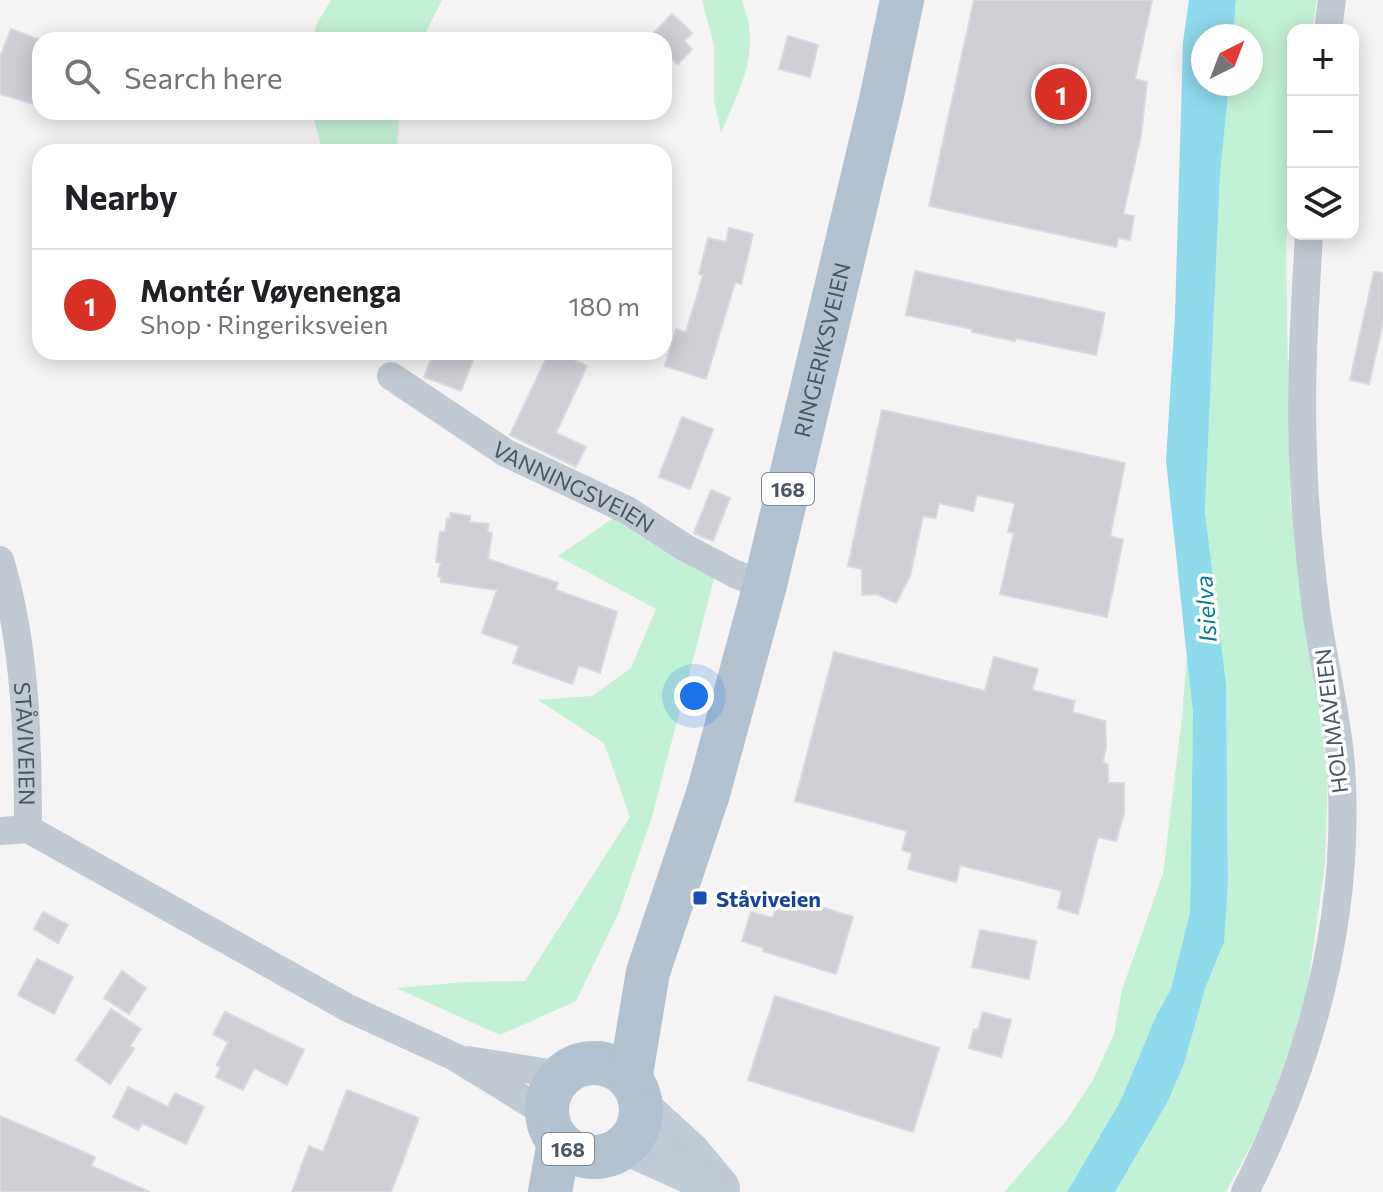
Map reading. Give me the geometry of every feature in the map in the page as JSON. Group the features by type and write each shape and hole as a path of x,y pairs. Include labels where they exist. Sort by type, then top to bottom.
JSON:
{"main road":[{"name":"RINGERIKSVEIEN","path":"550,1192 592,1119 648,972 708,794 765,585 902,0"}],"street":[{"path":"1329,24 1332,0"},
{"name":"HOLMAVEIEN","path":"1245,1192 1271,1138 1306,1050 1326,976 1341,875 1341,765 1317,614 1303,452 1309,240"},
{"name":"VANNINGSVEIEN","path":"391,376 506,453 627,510 684,547 735,574 765,585"},
{"name":"STÅVIVEIEN","path":"0,560 15,626 22,685 28,759 28,829 348,1008 592,1119"},
{"path":"0,831 28,829"},
{"name":"STÅVIVEIEN","path":"455,1057 592,1119"},
{"path":"592,1119 723,1190"}],"green space":[{"path":"331,0 442,0 426,32 315,32"},
{"path":"702,0 742,0 748,19 750,36 746,68 721,133 714,100 714,45"},
{"path":"1236,0 1317,0 1313,24 1287,24 1286,247 1290,499 1328,774 1325,864 1307,991 1295,1034 1263,1123 1226,1192 1115,1192 1167,1103 1184,1064 1205,989 1219,956 1228,883 1226,684 1205,511 1220,175 1228,96 1263,96 1263,24 1234,24"},
{"path":"314,120 399,120 397,144 321,144"},
{"path":"615,517 715,575 652,817 619,912 576,1001 500,1035 396,988 525,981 630,817 604,743 538,700 592,696 631,668 656,609 558,556"},
{"path":"1187,653 1193,714 1190,913 1171,989 1156,1016 1121,1100 1067,1192 1004,1192 1066,1121 1093,1080 1114,1034 1122,990 1163,874"}],"water":[{"name":"Isielva","path":"1189,0 1236,0 1234,24 1191,24 1191,96 1228,96 1220,175 1205,511 1226,684 1228,883 1224,942 1205,989 1184,1064 1167,1103 1115,1192 1067,1192 1121,1100 1156,1016 1171,989 1190,913 1193,714 1166,460 1175,315 1183,42"}],"building":[{"path":"974,0 1152,0 1135,79 1147,82 1141,135 1123,214 1134,216 1130,240 1118,238 1116,247 929,206"},
{"path":"672,14 692,33 684,41 692,49 678,64 672,59 672,32 655,32"},
{"path":"11,29 32,37 32,104 0,94 0,57"},
{"path":"788,36 818,45 810,77 779,69"},
{"path":"729,228 753,234 741,284 735,282 706,379 665,366 667,360 672,360 676,329 686,332 703,275 699,274 708,238 726,242"},
{"path":"915,271 1105,313 1096,355 972,332 972,329 906,315"},
{"path":"1374,272 1383,273 1383,322 1369,384 1350,380"},
{"path":"431,360 473,360 461,391 424,377"},
{"path":"545,360 574,360 587,366 556,433 586,447 576,467 510,435"},
{"path":"882,410 1125,463 1110,536 1123,540 1107,617 1000,594 1014,533 1008,532 1015,503 977,495 973,511 939,503 936,518 923,516 910,576 896,603 877,594 862,595 862,569 848,566"},
{"path":"682,417 713,429 690,489 659,477"},
{"path":"711,490 730,498 713,541 694,533"},
{"path":"451,513 470,516 470,522 489,524 487,532 492,533 488,559 558,583 556,590 617,612 600,673 579,665 572,684 513,663 519,646 482,633 497,590 441,582 438,576 441,563 436,562 440,532 445,532"},
{"path":"834,652 985,691 994,657 1038,669 1032,690 1075,701 1072,712 1105,721 1103,762 1108,765 1108,783 1124,783 1124,813 1116,841 1098,837 1078,914 1058,908 1062,891 960,865 956,882 908,869 912,853 902,850 907,831 795,801"},
{"path":"780,894 853,917 836,974 763,951 764,948 742,941 751,912 773,918"},
{"path":"43,912 68,925 58,943 34,929"},
{"path":"980,930 1036,941 1029,979 972,967"},
{"path":"37,959 73,977 54,1014 18,995"},
{"path":"122,971 146,988 129,1014 104,998"},
{"path":"775,996 939,1048 913,1132 748,1080"},
{"path":"111,1009 141,1029 130,1046 134,1049 110,1084 76,1060"},
{"path":"225,1012 304,1050 287,1085 254,1068 243,1090 216,1077 221,1067 217,1065 228,1042 213,1034"},
{"path":"983,1012 1011,1020 1001,1057 969,1048"},
{"path":"128,1087 168,1107 175,1093 204,1107 186,1144 142,1123 138,1130 113,1117"},
{"path":"347,1090 419,1118 391,1192 292,1192 309,1146 323,1152"},
{"path":"0,1116 95,1157 91,1166 150,1192 0,1192"}],"place":[{"name":"Montér Vøyenenga","path":"1061,94"},
{"name":"Ståviveien","path":"700,898"}]}
